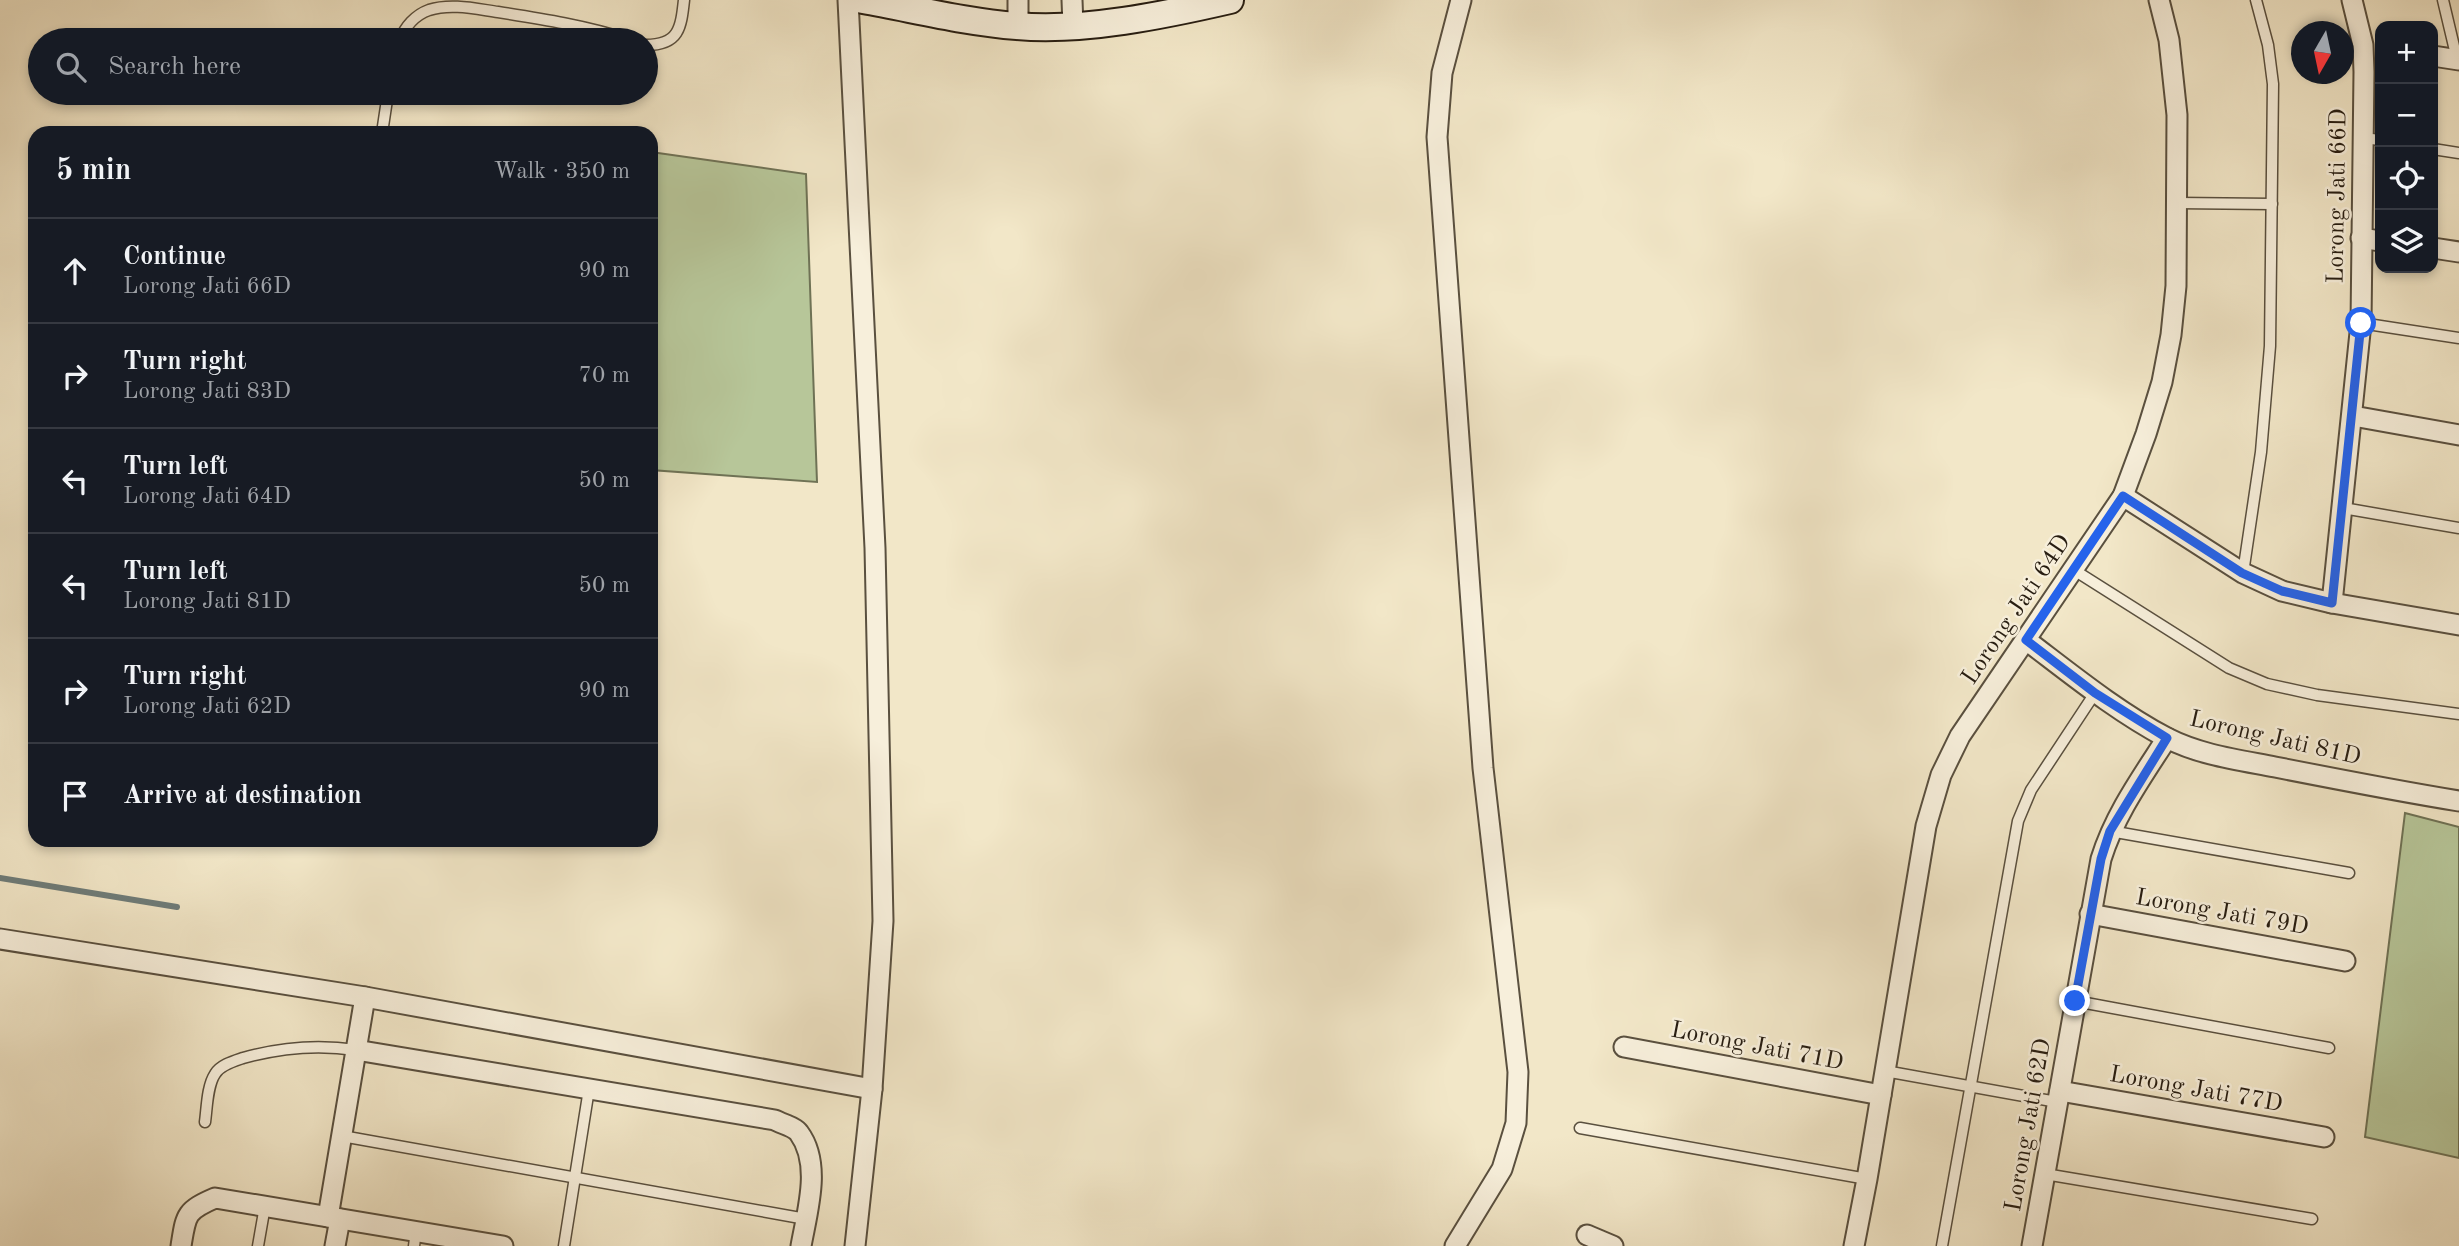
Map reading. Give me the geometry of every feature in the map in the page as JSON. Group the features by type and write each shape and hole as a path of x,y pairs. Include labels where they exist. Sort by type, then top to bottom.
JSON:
{"main road":[{"path":"863,0 1018,27 1073,26 1170,13 1228,0"}],"street":[{"path":"848,0 875,548 883,921 872,1089 855,1246"},
{"path":"1017,0 1018,27"},
{"path":"1072,0 1073,26"},
{"path":"1455,1246 1502,1169 1517,1123 1518,1072 1482,754 1437,137 1442,73 1461,0"},
{"name":"Lorong Jati 64D","path":"1854,1246 1926,826 1941,775 1960,736 2123,496 2162,382 2171,335 2176,286 2177,203 2175,84 2169,40 2159,0"},
{"name":"Lorong Jati 66D","path":"2332,603 2371,239 2372,47 2352,0"},
{"path":"2438,57 2458,60"},
{"path":"2438,249 2459,252"},
{"path":"2353,416 2459,435"},
{"path":"2123,496 2242,573 2282,591 2332,603 2459,625"},
{"name":"Lorong Jati 81D","path":"2026,640 2095,693 2167,738 2238,760 2459,801"},
{"name":"Lorong Jati 62D","path":"2032,1246 2101,859 2110,831 2167,738"},
{"name":"Lorong Jati 79D","path":"2090,914 2345,961"},
{"path":"0,939 365,997 872,1089"},
{"path":"335,1246 334,1218 342,1136 365,997"},
{"name":"Lorong Jati 71D","path":"1624,1047 1881,1095"},
{"path":"356,1050 775,1120 798,1130 808,1150 812,1177 801,1246"},
{"name":"Lorong Jati 77D","path":"2058,1096 2324,1138"},
{"path":"181,1246 185,1223 194,1208 215,1198 334,1218 415,1239 493,1245"},
{"path":"1587,1235 1613,1246"}],"lane":[{"path":"658,43 669,41 676,34 681,24 684,0"},
{"path":"2242,573 2261,452 2270,346 2273,84 2269,45 2256,0"},
{"path":"2443,0 2458,60"},
{"path":"407,28 419,15 431,9 460,7 592,28"},
{"path":"383,126 386,105"},
{"path":"2438,150 2459,153"},
{"path":"2177,203 2272,204"},
{"path":"2361,323 2459,338"},
{"path":"2343,508 2459,528"},
{"path":"2074,570 2229,668 2267,684 2317,695 2459,714"},
{"path":"1942,1246 2018,821 2031,790 2095,693"},
{"path":"2110,831 2349,873"},
{"path":"2075,1001 2329,1048"},
{"path":"205,1122 215,1073 230,1062 270,1050 304,1046 356,1050"},
{"path":"1885,1071 2058,1096"},
{"path":"564,1246 589,1089"},
{"path":"1580,1128 1867,1179"},
{"path":"342,1136 806,1219"},
{"path":"2045,1174 2312,1219"},
{"path":"258,1246 265,1206"}],"green space":[{"path":"658,153 806,174 817,482 658,471"},
{"path":"2405,813 2459,827 2459,1158 2365,1137"}],"waterway":[{"path":"0,878 177,907"}],"route":[{"path":"2075,1001 2101,859 2110,831 2167,738 2095,693 2026,640 2123,496 2242,573 2282,591 2332,603 2361,323"}]}
